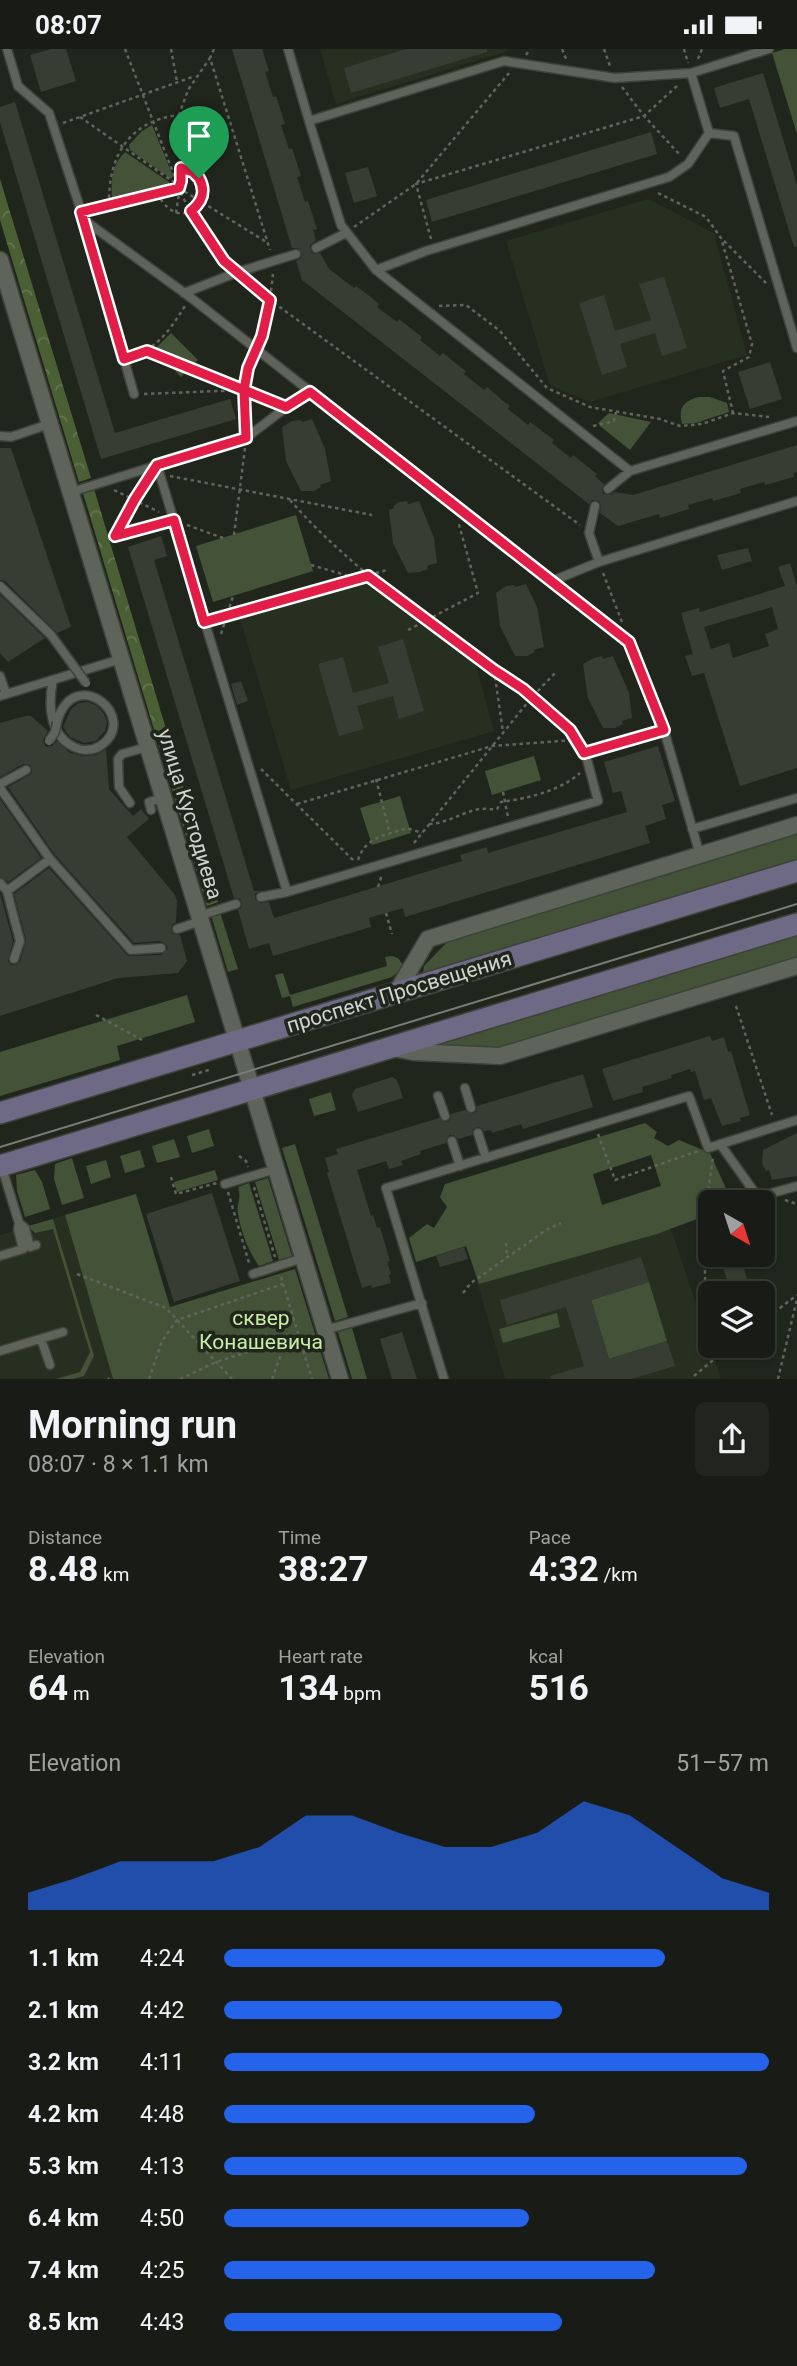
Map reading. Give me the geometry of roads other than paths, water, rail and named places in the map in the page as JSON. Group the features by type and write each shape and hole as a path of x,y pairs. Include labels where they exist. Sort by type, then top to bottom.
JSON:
{"main road":[{"name":"проспект Просвещения","path":"0,1114 797,871"},
{"path":"0,1165 797,925"}],"street":[{"name":"улица Кустодиева","path":"0,260 147,747 157,804 200,919 340,1379"},
{"path":"396,993 428,939 797,825"},
{"path":"390,1048 413,1052 500,1056 797,967"}],"lane":[{"path":"7,49 18,86 49,113 134,394"},
{"path":"288,49 341,225 346,233 376,270 630,471"},
{"path":"309,121 504,61 615,78 691,73 769,49"},
{"path":"691,73 709,133"},
{"path":"376,270 426,251 669,177 688,164 709,133"},
{"path":"709,133 734,136 797,348"},
{"path":"82,216 258,350 629,642 664,730 700,855"},
{"path":"316,248 346,233"},
{"path":"187,295 238,272 296,254"},
{"path":"70,492 158,470 246,438 310,392"},
{"path":"608,489 630,471 794,422"},
{"path":"0,436 11,437 49,424"},
{"path":"158,470 287,892"},
{"path":"552,581 599,562 797,501"},
{"path":"595,506 589,533 599,562"},
{"path":"0,586 51,635 94,696 108,706 113,718 110,733 100,746 79,750 64,740 56,725 50,702 53,681"},
{"path":"0,676 3,695 121,659"},
{"path":"49,741 61,710 70,701 79,696 94,696"},
{"path":"261,897 287,892 598,801 584,753 664,730"},
{"path":"130,803 120,796 118,766 122,754 147,747"},
{"path":"108,767 118,766"},
{"path":"26,771 0,786 50,859 131,950 161,948"},
{"path":"109,781 118,781"},
{"path":"692,829 797,798"},
{"path":"7,891 50,859"},
{"path":"0,883 7,891 20,941 14,959"},
{"path":"177,929 236,904"},
{"path":"464,1088 471,1108"},
{"path":"438,1096 445,1116"},
{"path":"444,1379 386,1188 689,1096 714,1146 758,1197 797,1186"},
{"path":"714,1146 797,1120"},
{"path":"478,1133 486,1158"},
{"path":"452,1141 460,1165"},
{"path":"0,1165 19,1223 23,1249 0,1256"},
{"path":"225,1184 275,1169"},
{"path":"19,1223 25,1228 30,1247 36,1245"},
{"path":"253,1274 303,1258"},
{"path":"325,1330 422,1303"},
{"path":"0,1351 62,1332"},
{"path":"41,1339 50,1365"}],"tram line":[{"path":"0,1147 797,904"}],"park label":[{"name":"сквер Конашевича","path":"261,1330"}]}
